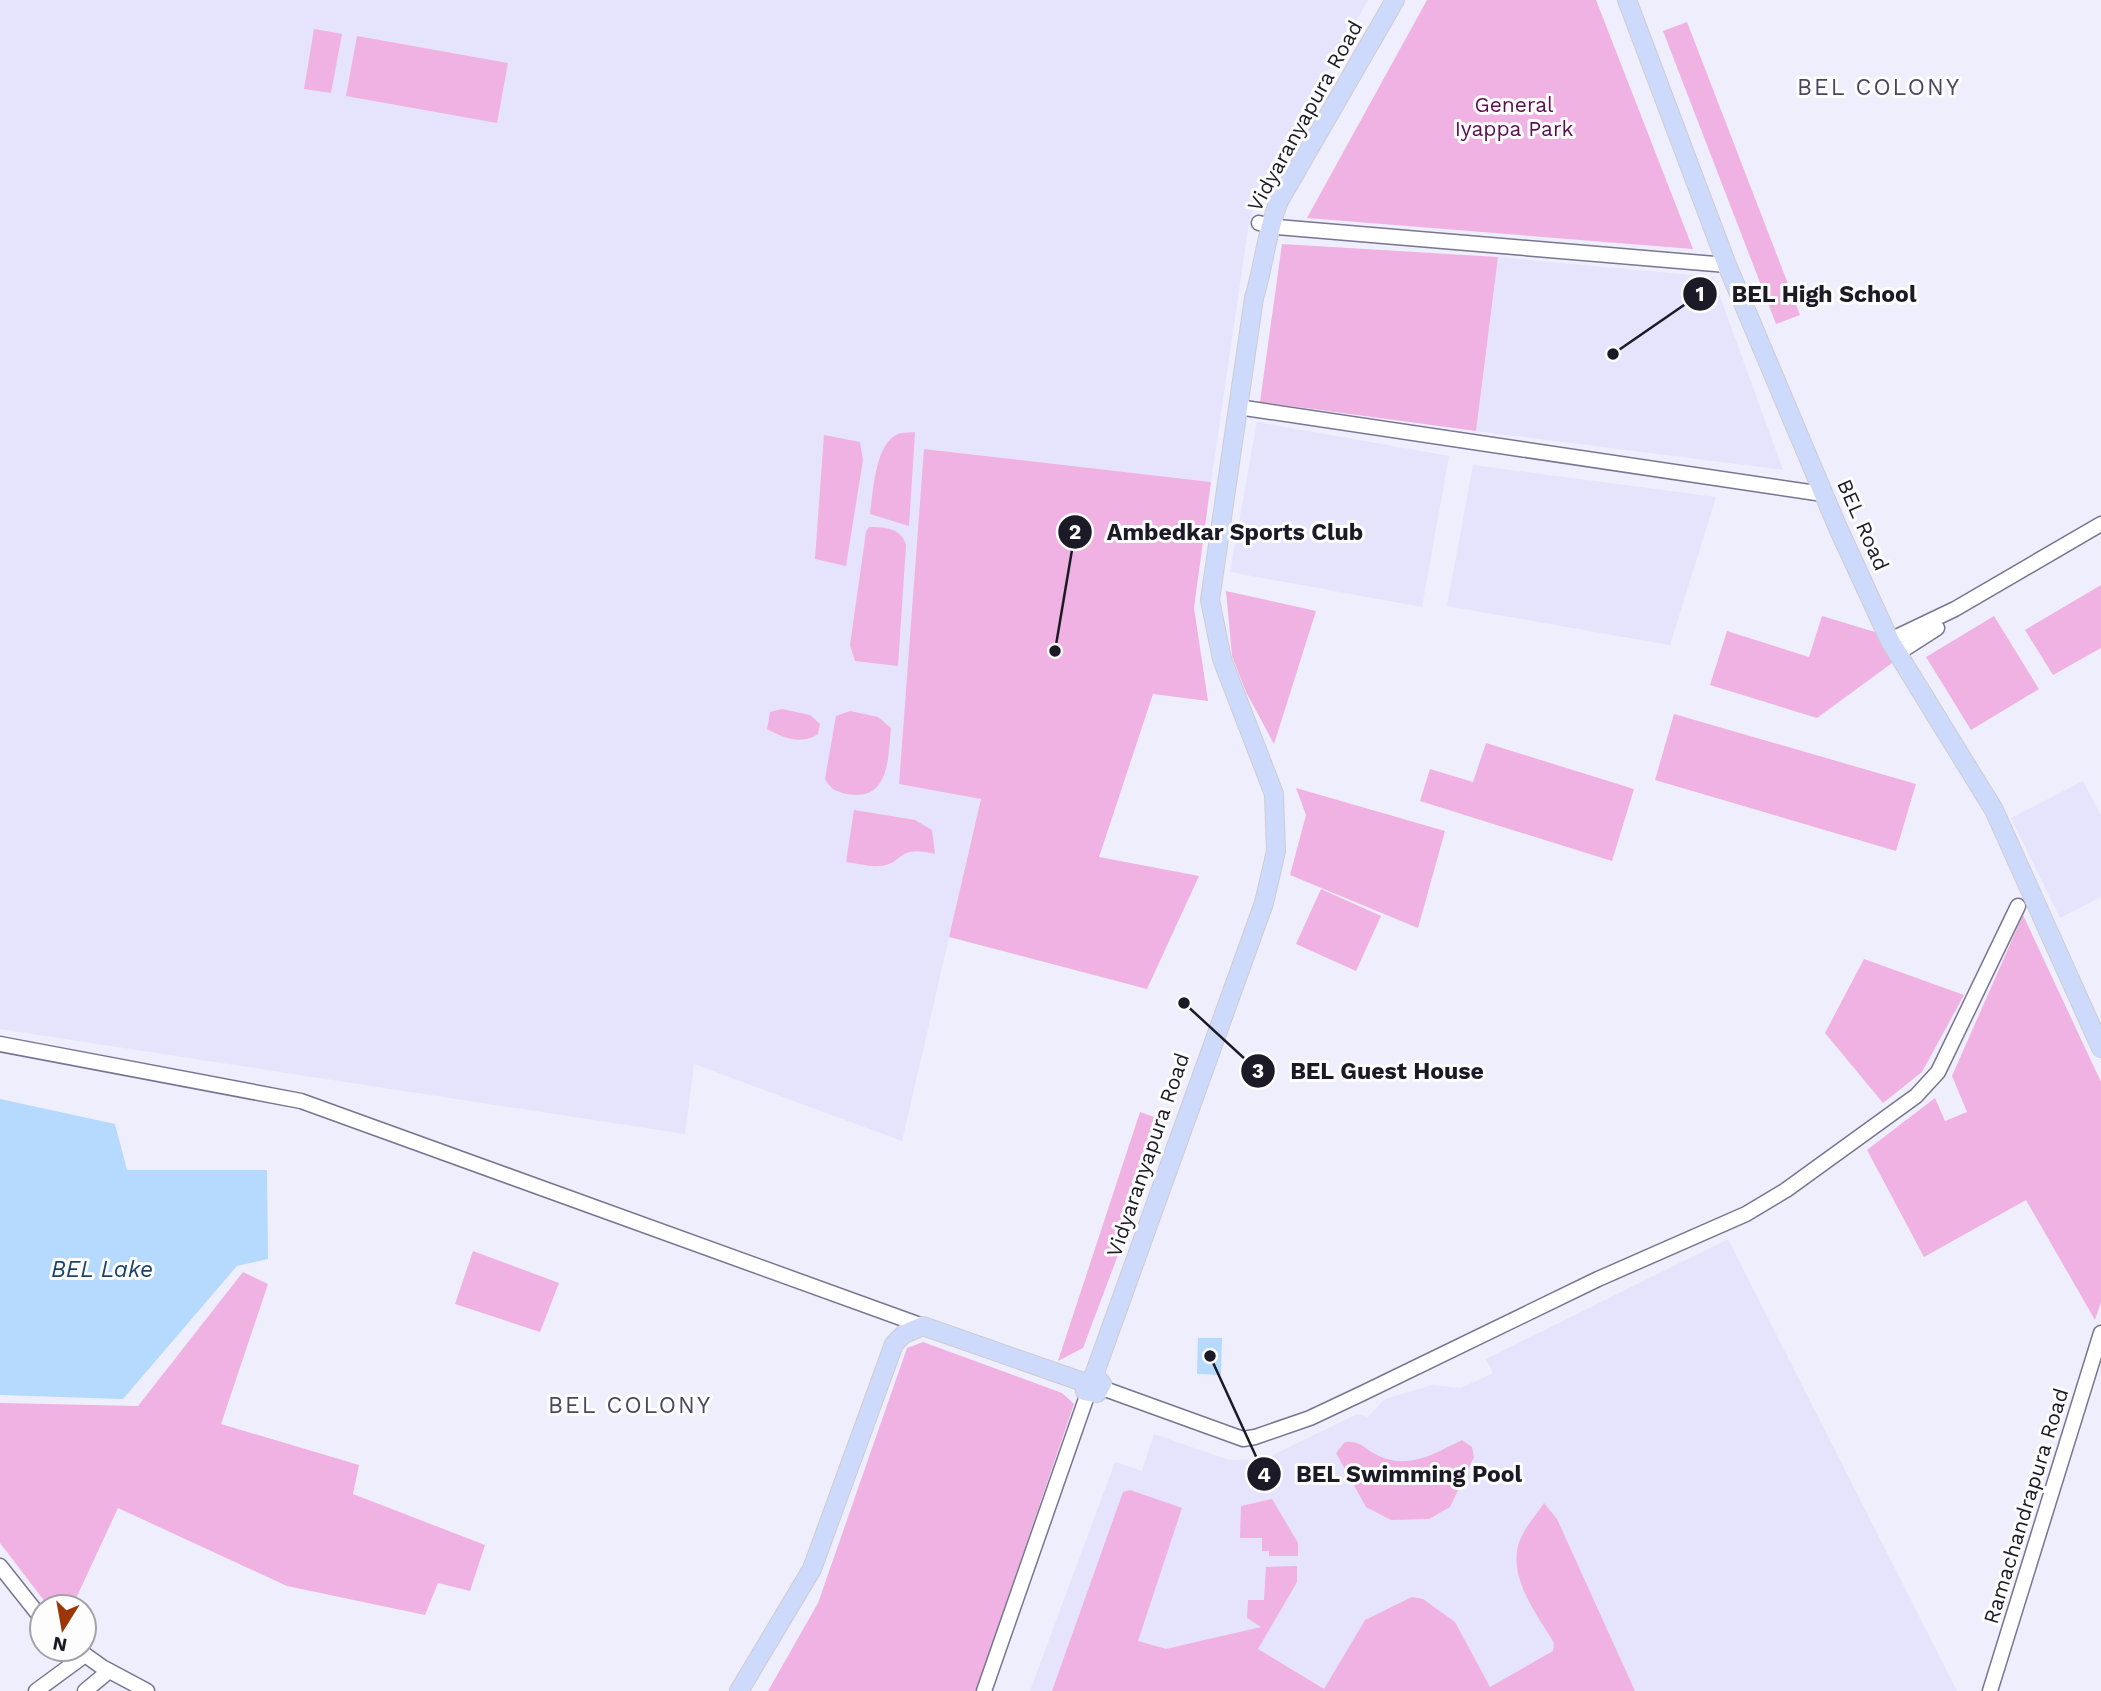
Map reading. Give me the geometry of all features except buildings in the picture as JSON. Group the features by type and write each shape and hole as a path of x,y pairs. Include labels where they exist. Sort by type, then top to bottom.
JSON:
{"main road":[{"name":"Vidyaranyapura Road","path":"1092,1384 1264,903 1276,851 1274,793 1222,659 1210,600 1254,298 1252,275 1264,224 1282,178 1385,0"},
{"name":"Vidyaranyapura Road","path":"1264,224 1395,0"},
{"name":"BEL Road","path":"1627,0 1727,264 1823,494 1894,647 1994,810 2101,1048"},
{"path":"739,1691 812,1569 894,1344 904,1334 923,1326 1092,1384"}],"street":[{"path":"1264,224 1727,264"},
{"path":"1238,407 1823,494"},
{"path":"1894,647 2101,524"},
{"path":"1894,647 1919,637 2101,535"},
{"path":"984,1691 1092,1384 1243,1439 1255,1437 1330,1409 1598,1279 1763,1205 1903,1106 1926,1085 1945,1060 2018,906"},
{"path":"0,1044 301,1101 923,1326"},
{"name":"Ramachandrapura Road","path":"1990,1691 2101,1333"},
{"path":"0,1566 28,1601"},
{"path":"36,1691 68,1663"},
{"path":"97,1663 147,1691"},
{"path":"85,1691 109,1671"}],"shaded area":[{"path":"0,0 1368,0 1258,197 1249,222 1211,482 925,449 899,783 981,799 902,1141 694,1064 685,1134 0,1029"},
{"path":"1498,257 1713,277 1783,470 1476,431"},
{"path":"1257,422 1449,456 1422,607 1230,572"},
{"path":"1473,465 1716,497 1670,645 1447,606"},
{"path":"2083,781 2101,815 2101,897 2060,918 2011,818"},
{"path":"1728,1239 1957,1691 1030,1691 1115,1462 1142,1471 1154,1434 1229,1460 1265,1459 1357,1414 1368,1417 1385,1399 1432,1385 1461,1388 1493,1373 1486,1359"}],"green space":[{"name":"General Iyappa Park","path":"1427,0 1596,0 1693,249 1307,218"},
{"path":"1687,22 1800,315 1776,324 1663,31"},
{"path":"314,29 342,34 331,93 304,89"},
{"path":"357,36 508,63 497,123 346,96"},
{"path":"1282,244 1498,257 1476,431 1260,402"},
{"path":"915,432 909,526 870,514 876,470 884,447 898,434"},
{"path":"824,435 860,442 863,460 846,566 815,559"},
{"path":"924,449 1211,482 1194,608 1208,701 1153,694 1099,857 1199,876 1147,989 949,937 981,799 899,784"},
{"path":"869,527 886,528 896,532 906,545 898,666 855,661 850,645 866,532"},
{"path":"2101,585 2101,648 2053,675 2025,630"},
{"path":"1226,591 1316,611 1274,744 1246,692 1232,656"},
{"path":"1822,616 1875,632 1892,663 1817,718 1710,685 1727,631 1809,657"},
{"path":"1994,616 2039,689 1971,730 1926,657"},
{"path":"782,709 810,715 820,724 818,734 799,740 767,729 770,712"},
{"path":"850,711 878,717 891,728 884,775 872,791 861,795 837,791 825,779 836,716"},
{"path":"1674,714 1916,784 1896,851 1655,780"},
{"path":"1486,743 1634,789 1612,861 1420,801 1430,769 1473,782"},
{"path":"1296,788 1445,831 1418,928 1290,875 1306,815"},
{"path":"854,810 915,820 932,830 935,854 906,853 887,865 879,866 846,862"},
{"path":"1321,889 1381,916 1356,971 1296,944"},
{"path":"2023,915 2101,1082 2101,1302 2095,1320 2026,1200 1924,1257 1867,1150 1935,1098 1945,1121 1967,1112 1952,1076"},
{"path":"1864,959 1964,995 1922,1072 1883,1103 1825,1033"},
{"path":"1140,1112 1168,1122 1083,1348 1058,1361"},
{"path":"473,1251 559,1283 540,1332 455,1304"},
{"path":"243,1272 268,1284 221,1424 359,1465 353,1494 485,1545 470,1591 438,1583 425,1615 287,1586 118,1508 79,1593 38,1593 0,1543 0,1403 138,1406"},
{"path":"923,1342 1062,1393 1074,1404 976,1691 768,1691 818,1603 907,1348"},
{"path":"1462,1440 1472,1447 1474,1457 1450,1507 1429,1519 1391,1520 1366,1507 1336,1453 1345,1442 1350,1442 1390,1460 1412,1461"},
{"path":"1130,1490 1182,1508 1138,1641 1166,1649 1261,1627 1247,1618 1248,1600 1264,1600 1266,1567 1297,1566 1297,1582 1258,1649 1324,1689 1365,1620 1412,1597 1423,1599 1455,1622 1490,1687 1553,1651 1554,1643 1525,1594 1517,1567 1520,1540 1544,1503 1557,1519 1635,1691 1052,1691 1123,1492"},
{"path":"1272,1499 1298,1543 1298,1556 1269,1556 1269,1551 1262,1551 1262,1538 1240,1538 1241,1506"}],"water":[{"name":"BEL Lake","path":"0,1099 115,1124 127,1170 267,1170 268,1259 237,1266 123,1399 0,1395"},
{"path":"1198,1338 1222,1338 1221,1375 1197,1374"}],"place":[{"name":"BEL High School","path":"1613,354"},
{"name":"Ambedkar Sports Club","path":"1055,651"},
{"name":"BEL Guest House","path":"1184,1003"},
{"name":"BEL Swimming Pool","path":"1210,1356"}],"district":[{"name":"BEL COLONY","path":"1879,87"},
{"name":"BEL COLONY","path":"630,1405"}]}
